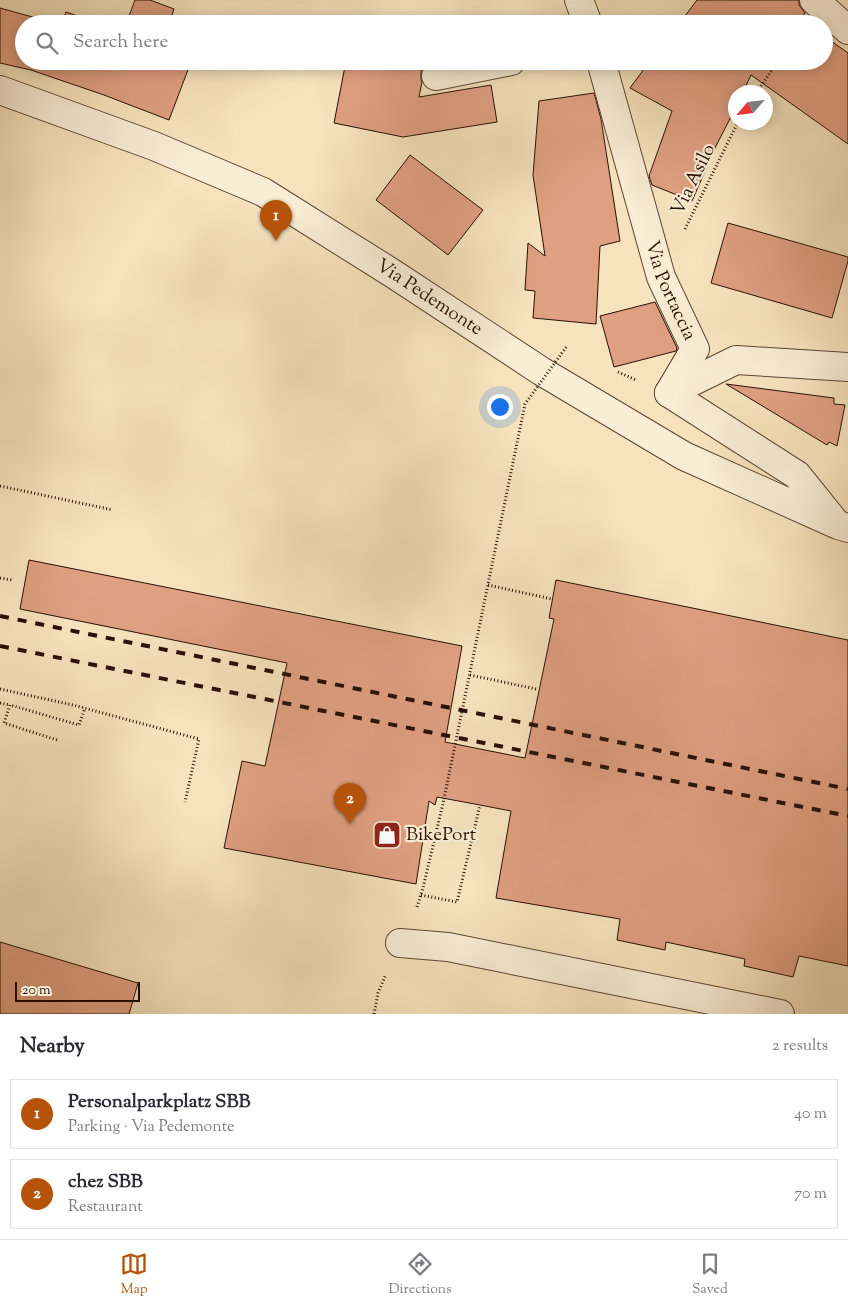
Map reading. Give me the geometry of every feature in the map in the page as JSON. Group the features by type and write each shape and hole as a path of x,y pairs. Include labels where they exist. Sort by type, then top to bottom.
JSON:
{"street":[{"path":"579,0 585,15"},
{"path":"814,0 831,15"},
{"path":"833,17 848,30"},
{"path":"436,76 466,70"},
{"name":"Via Portaccia","path":"604,70 662,277 694,349 669,393"},
{"name":"Via Pedemonte","path":"0,90 154,146 262,192 400,278 541,371 684,456 843,526"},
{"path":"669,393 736,360 848,367"},
{"path":"669,393 797,474 843,526"},
{"path":"400,943 448,947 780,1014"}],"path":[{"path":"761,85 772,70"},
{"name":"Via Asilo","path":"662,277 734,130"},
{"path":"423,888 444,799 525,404 567,346"},
{"path":"615,370 669,393"},
{"path":"0,486 112,510"},
{"path":"0,578 12,580"},
{"path":"488,586 552,599"},
{"path":"470,675 536,689"},
{"path":"0,689 85,708 199,739 184,802"},
{"path":"0,703 79,725 85,708"},
{"path":"10,705 2,723 57,740"},
{"path":"421,895 457,902 480,805"},
{"path":"374,1014 378,993"}],"building":[{"path":"135,0 150,0 174,9 172,15 129,15"},
{"path":"697,0 799,0 799,5 805,13 804,15 686,15"},
{"path":"0,8 25,15 15,15 15,66 0,63"},
{"path":"833,42 848,53 848,144 773,91 773,85 765,85 751,75 746,85 728,85 728,123 692,201 652,185 649,176 672,111 630,88 643,70 833,70"},
{"path":"31,70 188,70 169,120"},
{"path":"344,70 422,70 422,82 419,97 491,85 497,122 403,137 334,123"},
{"path":"594,93 601,119 620,241 600,246 596,324 533,318 535,291 525,290 528,243 545,256 533,175 539,101"},
{"path":"410,155 483,210 448,255 376,200"},
{"path":"728,223 848,257 832,318 711,283"},
{"path":"655,302 677,348 676,351 614,367 600,316"},
{"path":"726,384 834,398 834,404 845,405 837,446 829,442 827,445"},
{"path":"29,560 462,646 445,742 525,758 554,619 549,618 556,580 848,640 848,966 799,956 793,977 744,966 745,959 666,942 665,950 617,940 620,919 496,898 511,811 480,805 437,797 435,805 429,801 416,884 224,848 242,761 265,766 287,663 20,609"},
{"path":"0,942 138,983 129,1014 0,1014"}],"railway":[{"path":"0,616 848,789"},
{"path":"0,646 848,816"}],"place":[{"name":"Personalparkplatz SBB","path":"276,241"},
{"name":"chez SBB","path":"350,824"},
{"name":"BikePort","path":"387,835"}]}
